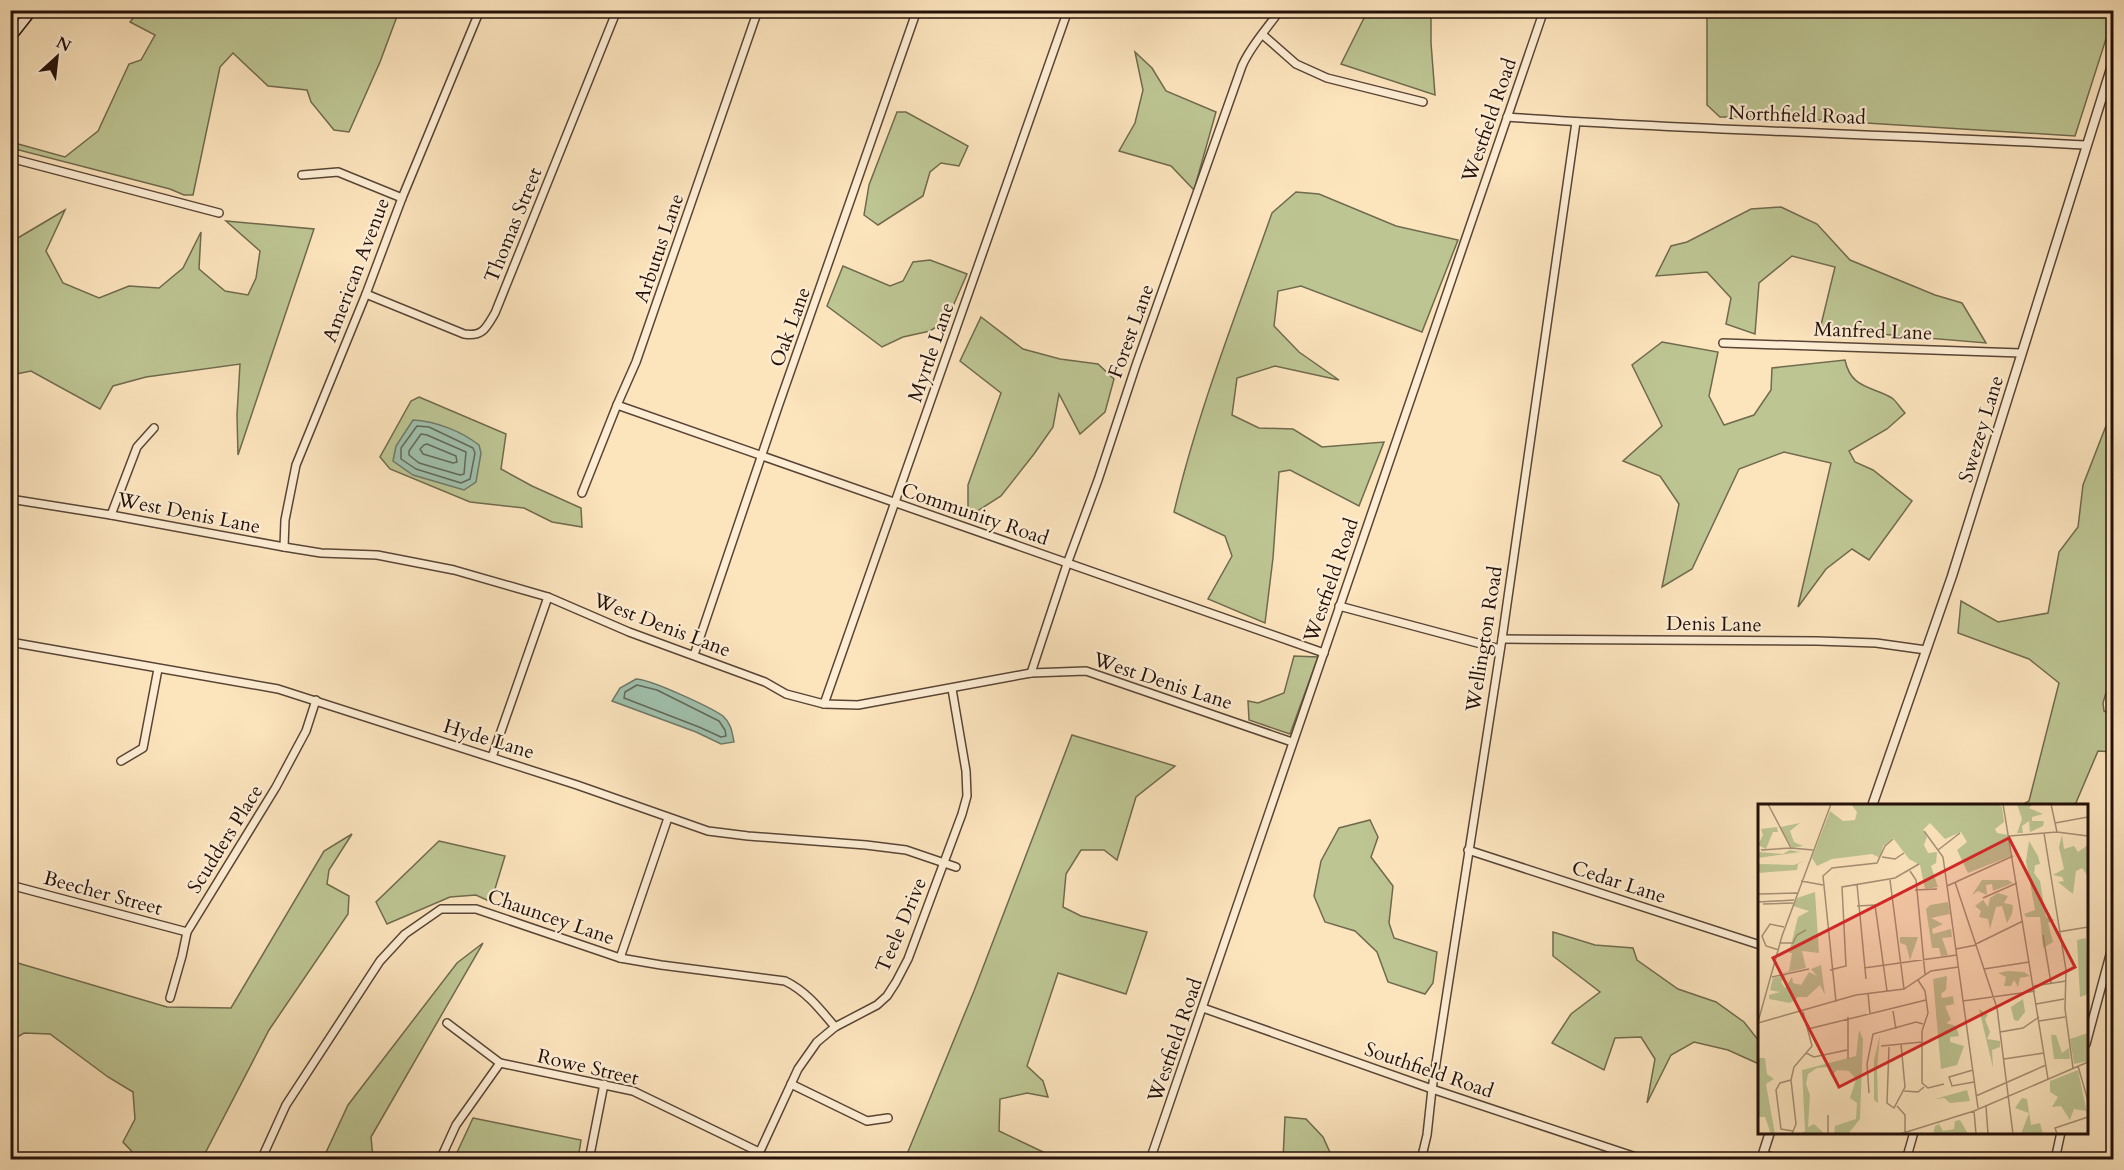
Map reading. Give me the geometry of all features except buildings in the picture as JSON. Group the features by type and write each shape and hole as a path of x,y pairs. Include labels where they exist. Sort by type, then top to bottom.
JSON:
{"main road":[{"path":"10,38 32,10"}],"street":[{"name":"American Avenue","path":"284,547 285,520 296,465 366,294 402,198 480,10"},
{"name":"Thomas Street","path":"366,294 464,334 474,336 482,332 495,313 617,10"},
{"name":"Arbutus Lane","path":"582,493 636,362 758,10"},
{"name":"Oak Lane","path":"694,655 917,10"},
{"name":"Myrtle Lane","path":"824,704 1068,10"},
{"name":"Forest Lane","path":"1031,673 1242,66 1251,46 1263,34 1280,10"},
{"name":"Westfield Road","path":"1150,1160 1544,10"},
{"path":"1263,34 1296,64 1327,78 1423,102"},
{"name":"Swezey Lane","path":"1873,804 1952,576 2114,59"},
{"name":"Northfield Road","path":"1507,117 2086,145"},
{"name":"Wellington Road","path":"1421,1160 1427,1135 1468,850 1502,639 1576,122"},
{"path":"10,158 219,213"},
{"path":"302,175 338,172 402,198"},
{"name":"Manfred Lane","path":"1723,343 2021,353"},
{"name":"Community Road","path":"617,405 1324,653"},
{"path":"111,515 137,447 154,428"},
{"path":"10,519 12,500"},
{"name":"West Denis Lane","path":"12,500 111,515 321,553 377,555 454,570 548,597 629,632 765,682 786,694 824,704 858,705 1031,673 1086,671 1292,742"},
{"path":"492,757 548,597"},
{"path":"1340,606 1500,649"},
{"name":"Denis Lane","path":"1502,639 1852,642 1926,650"},
{"name":"Hyde Lane","path":"10,642 278,689 577,784 708,831 906,850 956,867"},
{"path":"121,762 143,748 158,669"},
{"name":"Teele Drive","path":"758,1156 798,1069 817,1042 835,1027 877,1005 887,996 908,959 967,796 966,771 952,689"},
{"name":"Scudders Place","path":"170,998 187,932 276,787 306,731 316,700"},
{"path":"620,958 668,818"},
{"name":"Cedar Lane","path":"1468,850 1758,944"},
{"name":"Beecher Street","path":"10,885 187,932"},
{"name":"Chauncey Lane","path":"261,1160 286,1105 380,961 405,934 441,909 476,909 620,958 785,981 800,989 835,1027"},
{"path":"2088,1037 2114,940"},
{"name":"Southfield Road","path":"1203,1008 1432,1089 1645,1160"},
{"name":"Rowe Street","path":"447,1023 500,1063 633,1091 758,1156"},
{"path":"440,1160 456,1125 500,1063"},
{"path":"589,1160 604,1084"},
{"path":"791,1084 867,1121 888,1118"},
{"path":"1769,1134 1762,1157 1781,1160"},
{"path":"1906,1160 1913,1134"},
{"path":"2055,1160 2061,1134"},
{"path":"10,1147 15,1160"}],"green space":[{"path":"1368,10 1431,11 1435,95 1341,64"},
{"path":"2113,10 2113,17 2075,136 1768,117 1720,117 1707,105 1707,11"},
{"path":"139,11 399,11 380,62 349,132 334,130 311,102 307,90 268,86 233,53 220,67 193,195 184,195 170,189 11,148 11,142 65,157 98,131 129,64 141,60 155,35 130,22"},
{"path":"1135,52 1152,68 1166,91 1216,112 1194,190 1171,166 1119,151 1135,123 1143,90"},
{"path":"897,112 906,112 968,146 959,166 941,163 930,172 923,196 878,225 864,215 869,185"},
{"path":"1296,192 1319,194 1396,226 1458,240 1422,332 1301,286 1278,291 1274,326 1299,352 1339,380 1275,366 1237,378 1232,415 1259,428 1293,429 1322,447 1384,442 1359,506 1290,470 1279,472 1273,558 1265,623 1208,599 1232,556 1225,536 1174,512 1206,399 1272,213"},
{"path":"1781,207 1817,224 1850,260 1935,295 1962,303 1986,343 1820,329 1835,267 1792,256 1759,283 1755,334 1726,324 1731,298 1707,272 1656,276 1671,246 1687,242 1751,209"},
{"path":"65,210 46,251 63,283 99,298 129,286 159,288 183,268 201,232 199,269 225,291 248,295 256,278 260,251 226,221 314,229 238,455 237,415 240,364 146,377 113,386 100,409 31,371 11,375 11,242"},
{"path":"930,260 967,274 947,320 930,331 903,337 882,347 827,306 843,266 890,286 903,281 913,262"},
{"path":"981,317 1023,349 1060,359 1098,364 1114,379 1105,412 1080,434 1059,394 1053,427 1034,454 1001,496 968,517 968,485 1001,393 960,361"},
{"path":"1662,342 1718,352 1709,396 1724,425 1754,415 1771,390 1772,368 1845,360 1857,382 1896,401 1905,413 1887,429 1849,451 1855,462 1873,470 1912,501 1869,560 1852,549 1826,569 1798,607 1831,463 1784,452 1739,469 1692,569 1662,587 1679,504 1660,476 1623,461 1662,426 1632,365"},
{"path":"419,397 506,434 501,469 581,508 582,527 552,522 524,508 470,502 390,469 380,457 411,401"},
{"path":"2113,408 2114,665 2103,703 2104,711 2113,715 2113,752 2098,751 2075,804 2024,804 2029,801 2059,683 2029,659 1958,633 1961,601 1998,622 2048,613 2059,552 2078,527 2083,485"},
{"path":"1294,656 1318,657 1290,734 1249,720 1248,701 1258,703 1284,693"},
{"path":"1072,735 1175,766 1136,797 1117,860 1104,850 1081,850 1066,874 1063,907 1081,916 1147,932 1126,994 1058,973 1027,1066 1043,1081 1048,1097 1027,1093 1000,1099 999,1131 1058,1159 905,1159 974,991"},
{"path":"1370,820 1378,837 1371,857 1393,886 1389,923 1394,938 1437,952 1433,983 1425,994 1388,982 1377,952 1355,931 1325,922 1314,896 1321,861 1339,828"},
{"path":"352,834 329,870 327,884 349,896 348,914 269,1030 202,1159 139,1159 123,1142 135,1119 133,1092 108,1077 50,1034 24,1033 11,1041 11,961 167,1007 231,1008 324,851"},
{"path":"439,841 505,856 491,902 476,895 450,897 387,924 376,902"},
{"path":"1553,932 1595,945 1633,948 1637,960 1678,989 1716,1002 1744,1022 1758,1040 1758,1064 1728,1050 1694,1042 1671,1055 1647,1103 1655,1059 1641,1037 1615,1038 1604,1070 1552,1043 1571,1014 1600,992 1553,956"},
{"path":"483,943 371,1137 373,1158 323,1159 348,1105 457,963"},
{"path":"1285,1117 1306,1119 1323,1137 1333,1159 1283,1159"},
{"path":"473,1118 581,1140 578,1159 454,1159"}],"water":[{"path":"413,420 430,422 448,428 479,445 481,453 476,482 464,490 413,475 393,461 396,446"},
{"path":"636,679 680,694 723,716 732,731 734,742 721,744 696,732 612,701 620,688"}]}
